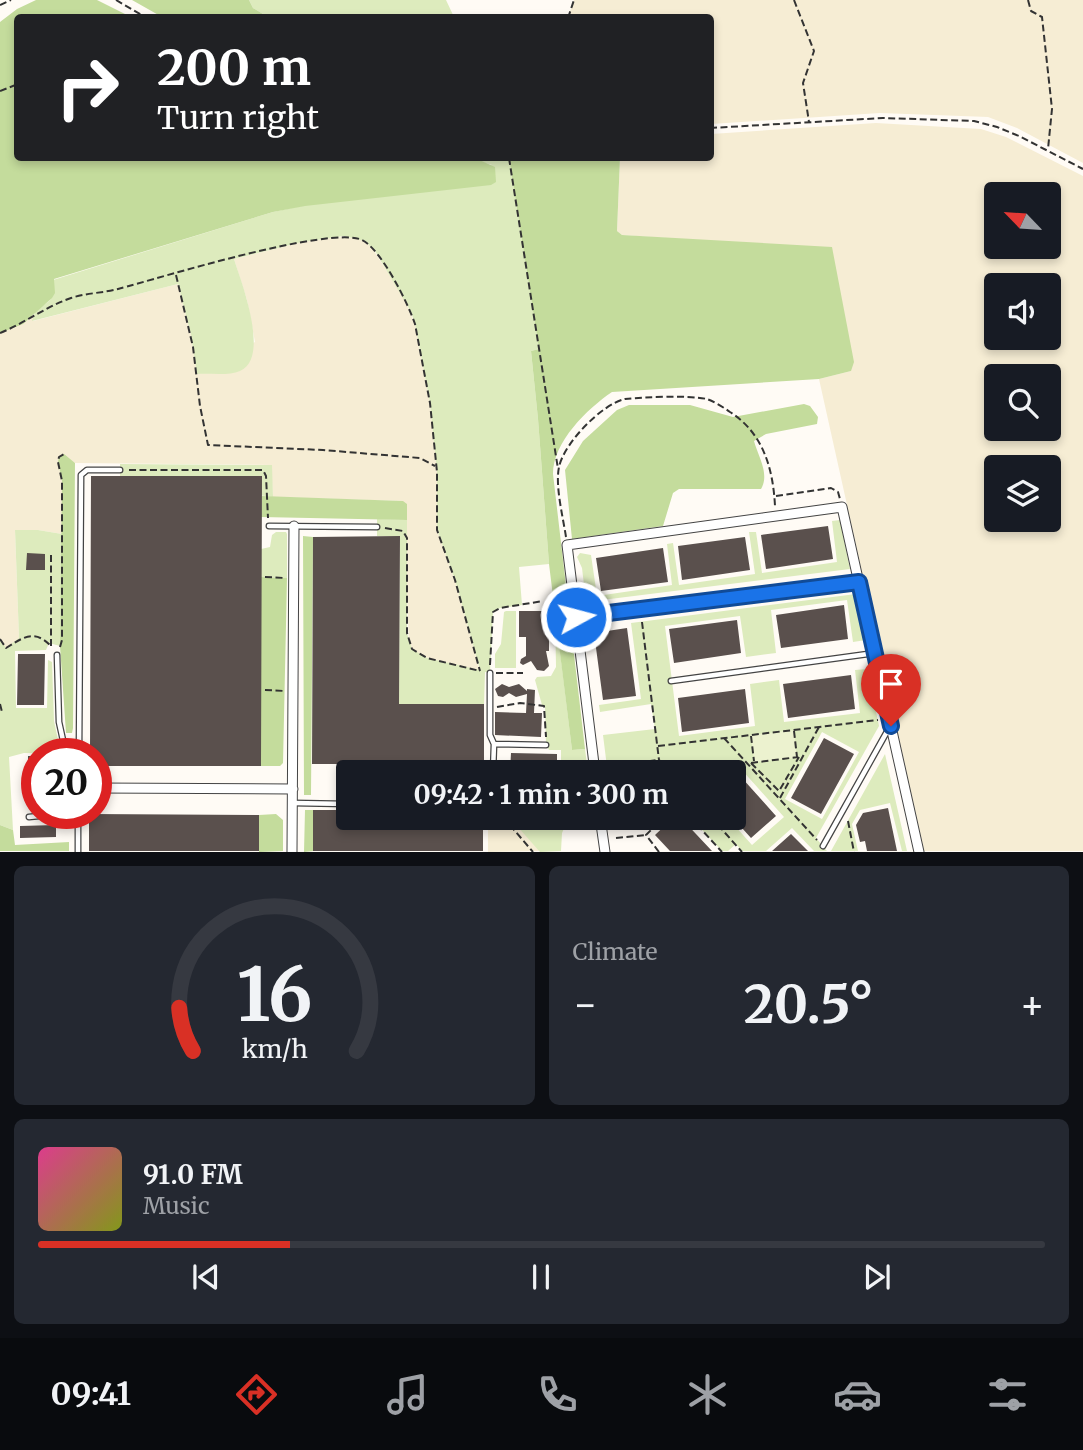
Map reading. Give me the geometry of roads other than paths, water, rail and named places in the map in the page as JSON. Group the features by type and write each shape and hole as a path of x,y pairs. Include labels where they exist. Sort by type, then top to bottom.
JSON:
{"street":[{"path":"594,760 567,545 842,507 919,852"},
{"path":"292,852 294,526"},
{"path":"112,788 293,789"},
{"path":"602,830 605,852"}],"lane":[{"path":"79,738 81,475 87,470 120,470"},
{"path":"269,526 377,527"},
{"path":"576,617 859,582"},
{"path":"671,681 875,653"},
{"path":"57,655 59,722 62,738"},
{"path":"490,673 490,735 494,744 493,760"},
{"path":"823,846 891,726"},
{"path":"494,744 546,745"},
{"path":"293,803 336,804"},
{"path":"78,829 78,852"}]}
